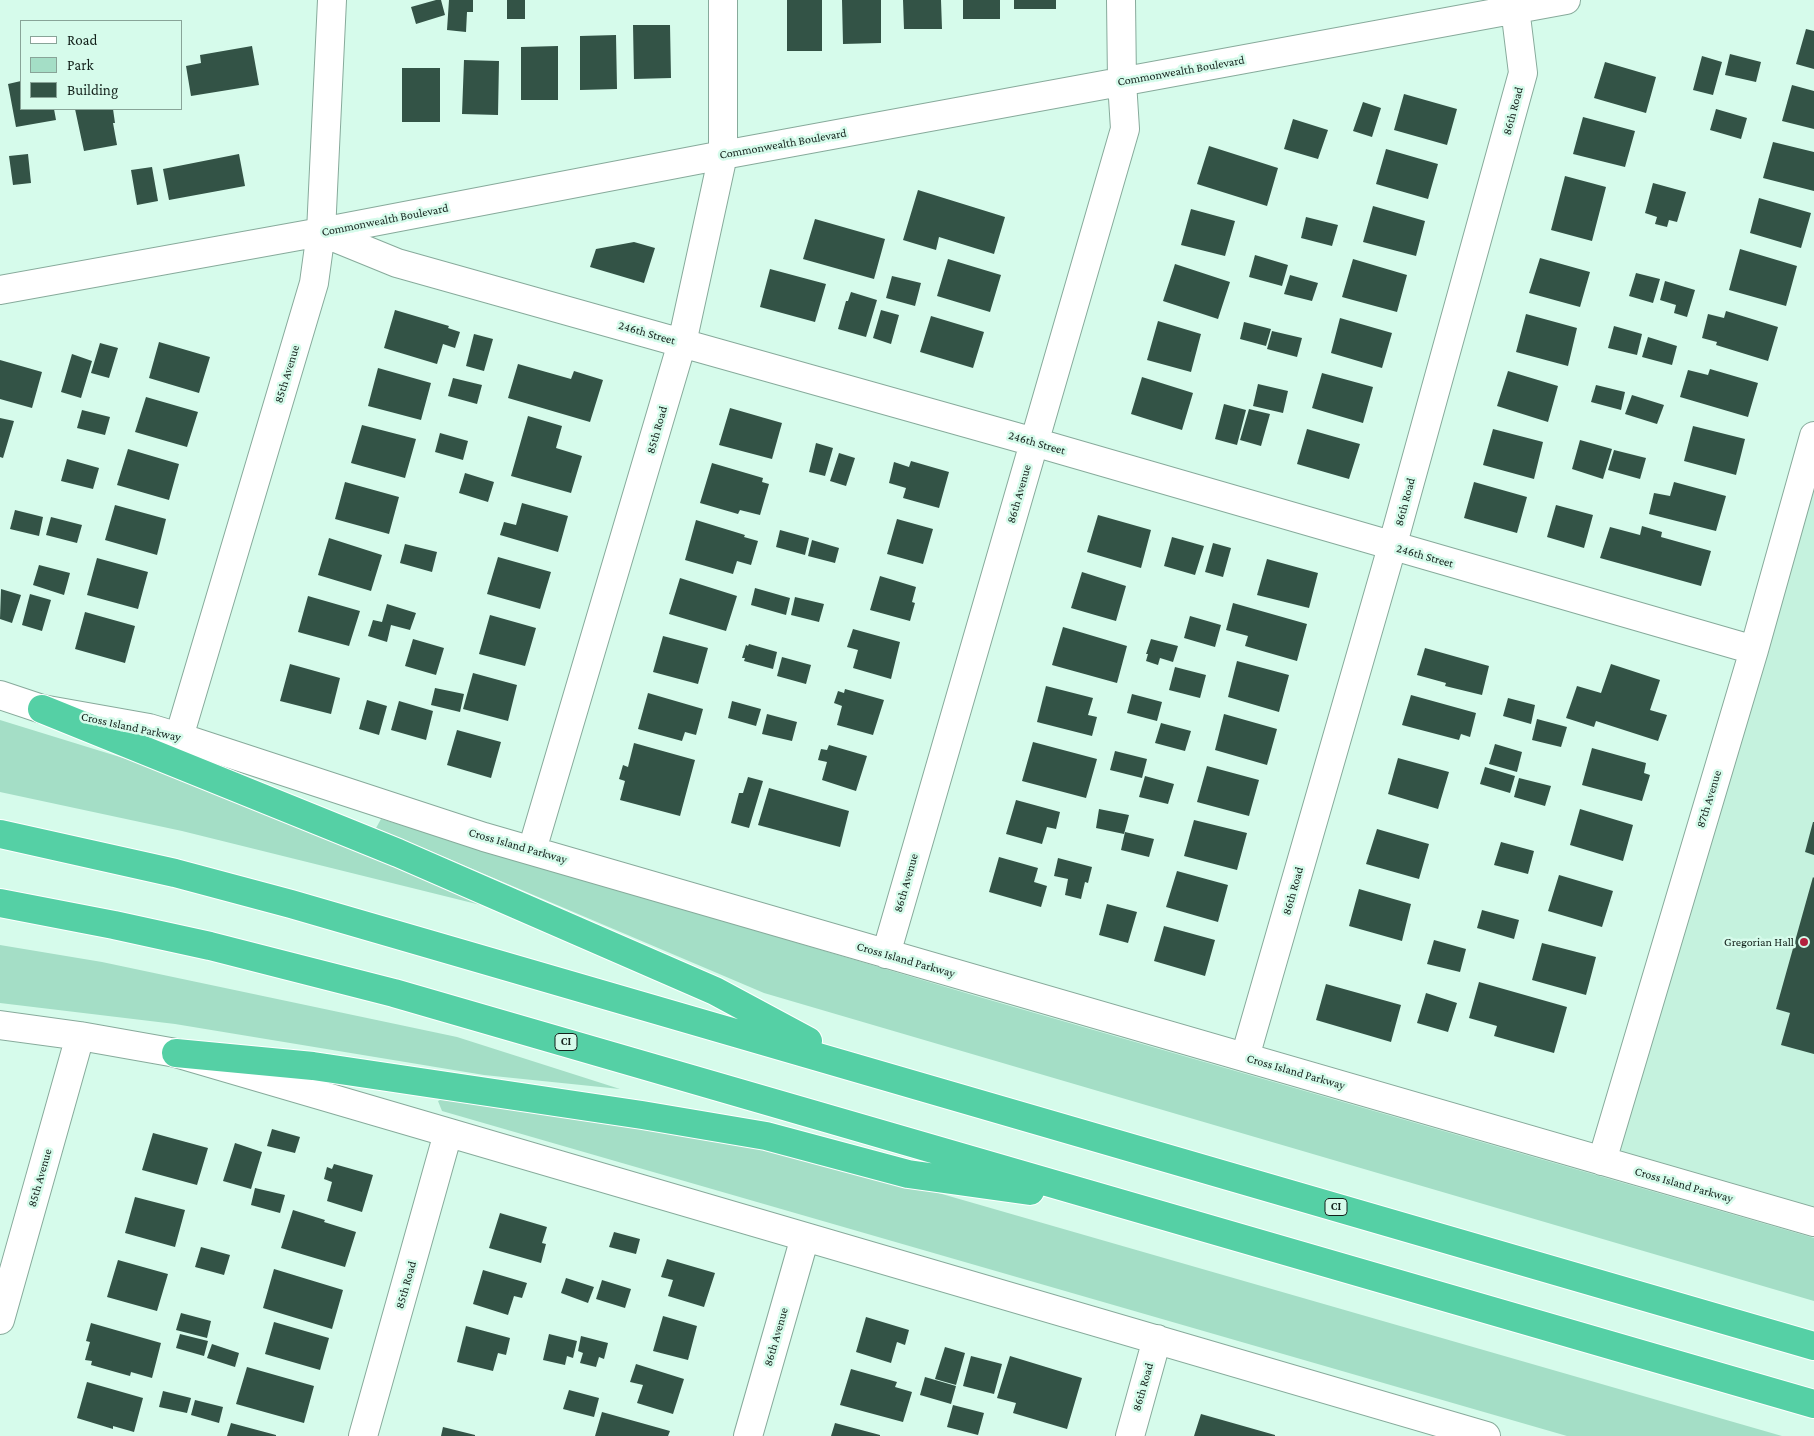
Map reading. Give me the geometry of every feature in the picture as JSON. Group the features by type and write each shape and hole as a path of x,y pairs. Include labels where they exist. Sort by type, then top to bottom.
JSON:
{"highway":[{"path":"42,708 398,853 706,987 859,1069"},
{"name":"CI","path":"0,834 174,873 290,904 1814,1346"},
{"name":"CI","path":"0,903 210,946 394,993 1814,1404"},
{"path":"176,1053 314,1066 580,1105 766,1136 908,1174 1125,1204"}],"street":[{"name":"85th Avenue","path":"179,737 314,283 321,232 332,0"},
{"name":"85th Road","path":"532,850 682,343 723,155 723,0"},
{"name":"86th Avenue","path":"886,954 1125,129 1122,82 1121,0"},
{"name":"Commonwealth Boulevard","path":"0,290 1122,82 1515,5 1566,0"},
{"name":"86th Road","path":"1245,1057 1392,547 1523,73 1515,5"},
{"name":"246th Street","path":"321,232 397,263 1034,442 1392,547 1754,650"},
{"name":"87th Avenue","path":"1602,1161 1754,650 1814,436"},
{"name":"Cross Island Parkway","path":"0,696 42,708 149,728 484,837 1814,1222"},
{"path":"0,1024 176,1053 1486,1436"},
{"name":"85th Avenue","path":"0,1320 80,1036"},
{"name":"85th Road","path":"363,1436 448,1133"},
{"name":"86th Avenue","path":"748,1436 805,1237"},
{"name":"86th Road","path":"1130,1436 1157,1339"}],"shaded area":[{"path":"1814,478 1814,1222 1602,1161"}],"green space":[{"path":"0,720 188,778 521,915 182,831 0,792"},
{"path":"381,819 976,996 1814,1238 1814,1301 764,993 376,828"},
{"path":"0,945 102,962 457,1037 620,1089 484,1075 175,1024 0,1003"},
{"path":"448,1096 817,1158 1782,1436 1567,1436 442,1111 438,1101"}],"building":[{"path":"441,0 445,15 416,24 411,7"},
{"path":"449,0 473,0 473,12 467,12 466,32 447,30"},
{"path":"507,0 525,0 525,19 507,19"},
{"path":"787,0 822,0 822,51 787,51"},
{"path":"842,0 881,0 881,43 843,44"},
{"path":"903,0 941,0 942,29 904,29"},
{"path":"963,0 1000,0 1000,19 963,19"},
{"path":"1014,0 1056,0 1056,9 1014,9"},
{"path":"633,25 670,25 671,78 634,79"},
{"path":"1806,29 1814,31 1814,69 1796,64"},
{"path":"616,35 617,89 580,90 580,36"},
{"path":"252,46 259,85 191,96 186,66 201,63 200,55"},
{"path":"558,46 558,100 521,100 521,47"},
{"path":"1730,54 1761,62 1756,82 1725,75"},
{"path":"1702,56 1722,62 1713,95 1693,90"},
{"path":"464,60 499,61 498,115 462,114"},
{"path":"1605,62 1656,77 1646,113 1594,98"},
{"path":"402,68 440,68 440,122 402,122"},
{"path":"20,81 20,110 54,110 56,120 16,127 8,84"},
{"path":"1792,85 1814,91 1814,129 1782,121"},
{"path":"1404,94 1457,109 1447,145 1394,130"},
{"path":"1363,102 1381,108 1372,137 1353,131"},
{"path":"1716,109 1747,118 1741,139 1710,130"},
{"path":"75,110 113,110 115,123 113,123 117,145 84,151"},
{"path":"1583,117 1635,131 1625,167 1573,154"},
{"path":"1293,119 1328,130 1318,159 1284,149"},
{"path":"1773,142 1814,152 1814,191 1763,178"},
{"path":"1209,146 1278,168 1267,206 1197,184"},
{"path":"1386,149 1438,164 1428,199 1376,184"},
{"path":"28,154 31,183 13,185 9,156"},
{"path":"239,154 245,186 169,200 163,169"},
{"path":"152,167 158,201 137,205 131,170"},
{"path":"1565,176 1606,187 1592,241 1551,230"},
{"path":"1653,183 1686,192 1677,222 1669,220 1667,227 1655,224 1657,217 1645,213"},
{"path":"918,190 1005,217 994,254 939,237 936,250 903,240"},
{"path":"1759,198 1811,213 1801,248 1750,233"},
{"path":"1373,206 1425,221 1416,256 1363,242"},
{"path":"1191,209 1235,221 1225,256 1181,245"},
{"path":"1306,217 1338,225 1332,246 1301,238"},
{"path":"815,219 885,239 874,279 803,259"},
{"path":"634,242 655,248 644,283 590,267 596,249"},
{"path":"1740,249 1797,266 1786,306 1729,290"},
{"path":"1255,255 1288,265 1282,286 1249,277"},
{"path":"1540,258 1590,272 1580,307 1529,293"},
{"path":"948,259 1001,275 990,312 937,296"},
{"path":"1353,259 1407,275 1397,312 1342,297"},
{"path":"1175,264 1230,282 1218,319 1163,301"},
{"path":"770,269 826,284 815,322 760,307"},
{"path":"1636,273 1660,279 1653,303 1629,296"},
{"path":"1290,275 1318,283 1312,301 1284,294"},
{"path":"892,276 921,283 915,306 886,298"},
{"path":"1665,281 1695,290 1687,317 1674,313 1676,305 1660,300"},
{"path":"851,292 877,300 866,337 838,329 846,301 848,301"},
{"path":"395,310 449,326 448,328 460,332 455,348 443,344 437,364 384,348"},
{"path":"881,310 899,315 891,344 873,338"},
{"path":"1726,311 1778,327 1768,361 1716,345 1717,342 1702,338 1708,314 1724,318"},
{"path":"1526,314 1577,328 1568,366 1516,352"},
{"path":"931,316 984,332 973,368 920,352"},
{"path":"1340,318 1392,333 1382,368 1331,353"},
{"path":"1158,321 1201,334 1191,372 1147,360"},
{"path":"1244,322 1271,329 1266,346 1240,339"},
{"path":"1614,326 1642,334 1637,355 1608,348"},
{"path":"1272,331 1302,338 1297,357 1267,349"},
{"path":"474,334 493,339 484,371 466,366"},
{"path":"1648,337 1677,346 1672,365 1642,357"},
{"path":"159,342 210,357 199,393 149,378"},
{"path":"100,343 118,348 109,378 91,373"},
{"path":"72,354 92,361 81,398 61,392"},
{"path":"0,360 42,372 32,408 0,399"},
{"path":"518,364 571,379 574,371 603,380 590,422 508,398"},
{"path":"378,368 431,383 421,420 368,406"},
{"path":"1710,369 1758,383 1748,417 1680,397 1688,370 1708,375"},
{"path":"1508,371 1558,386 1548,422 1497,406"},
{"path":"1322,373 1373,387 1363,423 1312,408"},
{"path":"1142,377 1193,393 1182,430 1131,414"},
{"path":"453,378 482,385 477,404 448,396"},
{"path":"1258,384 1288,391 1283,413 1253,406"},
{"path":"1596,385 1625,392 1621,410 1591,402"},
{"path":"1632,395 1664,405 1657,424 1625,414"},
{"path":"146,397 198,412 187,447 135,432"},
{"path":"1224,404 1246,410 1237,445 1215,439"},
{"path":"730,408 782,423 772,459 719,445"},
{"path":"1249,409 1270,414 1261,446 1240,440"},
{"path":"82,410 110,417 105,435 77,428"},
{"path":"528,416 562,426 556,448 582,456 571,493 511,476"},
{"path":"0,418 14,421 3,458 0,457"},
{"path":"362,425 416,439 405,478 351,463"},
{"path":"1693,426 1745,439 1736,475 1684,461"},
{"path":"1307,429 1360,444 1349,479 1297,464"},
{"path":"1493,429 1543,442 1534,479 1483,465"},
{"path":"440,433 468,441 463,460 435,452"},
{"path":"1580,440 1612,449 1603,479 1572,469"},
{"path":"816,443 833,448 825,476 809,472"},
{"path":"128,449 179,464 169,500 117,485"},
{"path":"1614,450 1646,458 1640,479 1608,470"},
{"path":"839,453 855,458 846,486 830,481"},
{"path":"67,459 99,468 93,489 61,481"},
{"path":"911,461 949,472 939,508 903,498 906,488 889,483 894,462 909,467"},
{"path":"712,463 763,478 762,482 769,484 760,515 740,510 738,514 700,503"},
{"path":"465,473 494,482 488,502 459,493"},
{"path":"345,482 399,497 389,534 335,519"},
{"path":"1474,482 1527,497 1517,533 1464,518"},
{"path":"1674,482 1726,496 1716,531 1649,514 1654,493 1670,496"},
{"path":"522,503 568,516 558,552 500,535 504,522 516,525"},
{"path":"115,505 166,519 157,555 105,540"},
{"path":"1556,505 1593,515 1584,548 1547,537"},
{"path":"15,510 43,517 39,536 10,529"},
{"path":"1098,515 1151,530 1141,568 1087,552"},
{"path":"51,517 82,525 77,543 46,535"},
{"path":"897,519 933,529 923,564 887,554"},
{"path":"696,520 745,535 744,537 758,541 751,565 737,561 733,574 685,560"},
{"path":"1642,526 1662,532 1661,537 1711,551 1701,586 1600,558 1610,527 1640,535"},
{"path":"780,530 809,538 805,555 776,547"},
{"path":"1172,537 1204,546 1195,575 1164,566"},
{"path":"329,538 382,555 371,591 318,575"},
{"path":"812,540 839,548 835,563 808,556"},
{"path":"1213,543 1231,548 1223,577 1205,572"},
{"path":"405,544 437,552 432,572 400,563"},
{"path":"498,557 551,572 540,609 487,594"},
{"path":"97,558 148,572 138,609 87,595"},
{"path":"1267,559 1318,573 1309,608 1257,595"},
{"path":"39,565 70,573 64,595 33,585"},
{"path":"1082,572 1126,586 1116,621 1071,608"},
{"path":"880,576 916,587 912,602 915,603 910,621 870,610"},
{"path":"680,578 737,596 726,631 669,614"},
{"path":"755,588 790,598 786,615 751,605"},
{"path":"1,589 21,595 12,623 0,619"},
{"path":"30,594 51,600 42,631 22,625"},
{"path":"308,596 360,611 349,646 298,632"},
{"path":"795,597 824,604 819,622 791,615"},
{"path":"1233,603 1307,624 1297,661 1245,646 1248,636 1226,630"},
{"path":"387,604 416,613 410,630 391,625 387,642 368,636 373,620 382,622"},
{"path":"85,612 135,626 125,663 75,649"},
{"path":"490,615 536,628 525,666 479,654"},
{"path":"1190,616 1221,625 1215,647 1184,638"},
{"path":"1063,627 1127,646 1117,683 1052,665"},
{"path":"853,629 900,642 891,679 853,668 858,650 847,647"},
{"path":"663,636 708,648 698,684 653,672"},
{"path":"413,639 444,648 436,675 405,666"},
{"path":"1151,639 1178,646 1173,662 1160,658 1158,665 1146,661 1148,654 1146,654"},
{"path":"749,644 777,652 773,669 744,661 745,658 742,658 746,645 748,646"},
{"path":"1425,648 1489,666 1482,695 1445,686 1446,683 1417,675"},
{"path":"782,657 811,665 806,684 777,676"},
{"path":"1237,661 1289,675 1279,712 1228,697"},
{"path":"290,664 340,678 331,714 280,701"},
{"path":"1611,664 1660,680 1650,710 1667,715 1658,741 1596,721 1594,727 1566,718 1577,686 1601,693"},
{"path":"1175,667 1206,675 1200,698 1169,690"},
{"path":"473,673 517,685 508,721 463,709"},
{"path":"1046,686 1093,698 1088,715 1097,717 1092,736 1037,722"},
{"path":"435,688 464,694 460,712 431,705"},
{"path":"845,689 884,700 873,735 837,725 842,706 834,703 838,691 844,693"},
{"path":"648,693 703,709 696,735 685,732 682,741 638,729"},
{"path":"1132,694 1162,702 1157,721 1127,713"},
{"path":"1411,695 1476,713 1470,737 1461,734 1459,740 1402,725"},
{"path":"1508,698 1535,705 1531,724 1503,716"},
{"path":"367,700 387,706 379,735 359,729"},
{"path":"399,701 433,711 426,740 391,730"},
{"path":"732,701 761,709 756,726 728,718"},
{"path":"767,714 797,722 792,741 762,734"},
{"path":"1224,714 1277,729 1267,765 1215,750"},
{"path":"1537,719 1567,727 1561,747 1532,740"},
{"path":"1161,723 1191,731 1185,751 1155,743"},
{"path":"457,730 501,742 491,778 447,765"},
{"path":"1033,742 1097,759 1086,798 1022,781"},
{"path":"634,743 695,760 680,816 620,800 625,781 619,779 623,765 628,767"},
{"path":"1495,744 1522,752 1517,772 1489,764"},
{"path":"829,745 867,756 856,791 822,780 827,762 818,760 821,749 827,750"},
{"path":"1592,748 1646,763 1644,773 1650,775 1642,801 1582,785"},
{"path":"1115,751 1147,759 1142,778 1110,770"},
{"path":"1398,758 1449,772 1438,809 1388,794"},
{"path":"1207,766 1259,780 1249,816 1197,802"},
{"path":"1485,767 1515,776 1510,793 1480,784"},
{"path":"1145,776 1174,784 1168,804 1139,797"},
{"path":"748,777 763,781 749,828 731,823 739,793 743,793"},
{"path":"1519,778 1551,786 1545,806 1514,797"},
{"path":"769,788 849,811 840,847 758,825"},
{"path":"1016,800 1060,812 1056,829 1047,827 1042,844 1006,834"},
{"path":"1099,809 1129,815 1124,834 1096,828"},
{"path":"1580,809 1633,825 1623,861 1570,845"},
{"path":"1194,820 1247,833 1237,870 1184,856"},
{"path":"1814,822 1814,855 1805,852"},
{"path":"1377,829 1429,844 1419,879 1366,864"},
{"path":"1125,832 1154,839 1149,857 1121,850"},
{"path":"1501,842 1534,851 1528,874 1494,865"},
{"path":"999,857 1038,868 1034,882 1047,886 1041,907 989,892"},
{"path":"1058,858 1092,867 1088,883 1085,882 1081,899 1065,895 1068,879 1054,876"},
{"path":"1177,871 1228,885 1218,922 1166,907"},
{"path":"1559,875 1613,891 1602,927 1548,911"},
{"name":"Gregorian Hall","path":"1813,877 1814,1054 1781,1045 1790,1013 1776,1009"},
{"path":"1359,889 1411,904 1402,941 1349,926"},
{"path":"1107,904 1137,912 1128,943 1099,935"},
{"path":"1482,910 1519,920 1514,939 1477,928"},
{"path":"1164,926 1215,940 1205,976 1154,961"},
{"path":"1434,940 1466,949 1460,972 1427,964"},
{"path":"1542,943 1596,957 1586,995 1532,980"},
{"path":"1479,982 1567,1007 1554,1053 1494,1036 1497,1026 1469,1018"},
{"path":"1326,984 1401,1005 1391,1042 1316,1020"},
{"path":"1426,993 1457,1003 1448,1032 1417,1023"},
{"path":"272,1129 300,1137 295,1153 267,1146"},
{"path":"153,1133 208,1148 197,1185 142,1170"},
{"path":"235,1143 262,1152 251,1189 223,1181"},
{"path":"334,1164 373,1175 362,1212 327,1201 332,1182 324,1179 327,1167 332,1169"},
{"path":"255,1188 285,1195 280,1213 251,1205"},
{"path":"135,1197 185,1210 175,1247 125,1233"},
{"path":"293,1210 356,1232 345,1267 281,1248"},
{"path":"500,1213 547,1227 542,1243 546,1244 541,1263 489,1248"},
{"path":"614,1232 640,1239 636,1254 609,1247"},
{"path":"201,1247 230,1255 224,1275 195,1267"},
{"path":"667,1259 715,1273 704,1307 668,1296 673,1280 661,1277"},
{"path":"118,1260 168,1274 157,1311 107,1297"},
{"path":"274,1269 343,1290 332,1329 263,1308"},
{"path":"483,1270 527,1283 522,1298 514,1296 508,1315 473,1304"},
{"path":"566,1278 594,1287 588,1303 561,1293"},
{"path":"602,1280 631,1289 625,1308 596,1299"},
{"path":"181,1313 211,1321 207,1338 176,1330"},
{"path":"663,1316 697,1326 688,1360 653,1351"},
{"path":"866,1317 909,1330 905,1345 897,1342 891,1363 856,1352"},
{"path":"274,1322 329,1338 320,1370 265,1354"},
{"path":"91,1323 161,1343 152,1378 131,1372 130,1376 91,1365 92,1361 85,1360 90,1342 86,1341"},
{"path":"466,1326 510,1338 506,1355 498,1353 493,1371 457,1362"},
{"path":"180,1334 208,1341 204,1356 176,1348"},
{"path":"549,1334 577,1341 573,1358 567,1356 565,1365 543,1360"},
{"path":"581,1336 608,1343 604,1359 599,1357 596,1367 580,1363 583,1353 578,1351"},
{"path":"212,1344 239,1353 235,1367 207,1358"},
{"path":"945,1347 965,1353 956,1385 935,1379"},
{"path":"971,1356 1002,1364 994,1394 963,1386"},
{"path":"1010,1356 1082,1378 1067,1429 1013,1413 1016,1403 997,1398"},
{"path":"636,1364 684,1379 673,1414 637,1403 643,1385 630,1382"},
{"path":"247,1367 314,1386 304,1423 236,1404"},
{"path":"851,1369 897,1382 895,1387 912,1392 903,1422 840,1405"},
{"path":"925,1377 956,1386 951,1404 920,1395"},
{"path":"87,1382 143,1398 134,1432 113,1426 113,1429 77,1418"},
{"path":"569,1390 599,1398 594,1417 563,1409"},
{"path":"163,1391 191,1398 187,1413 159,1407"},
{"path":"195,1400 223,1407 219,1423 191,1415"},
{"path":"953,1405 984,1413 978,1435 947,1427"},
{"path":"602,1412 670,1431 668,1436 595,1436"},
{"path":"1201,1414 1275,1435 1275,1436 1194,1436"},
{"path":"231,1423 276,1435 276,1436 227,1436"},
{"path":"835,1423 880,1435 880,1436 831,1436"},
{"path":"443,1427 475,1435 475,1436 441,1436"}],"place":[{"name":"Gregorian Hall","path":"1804,942"}]}
